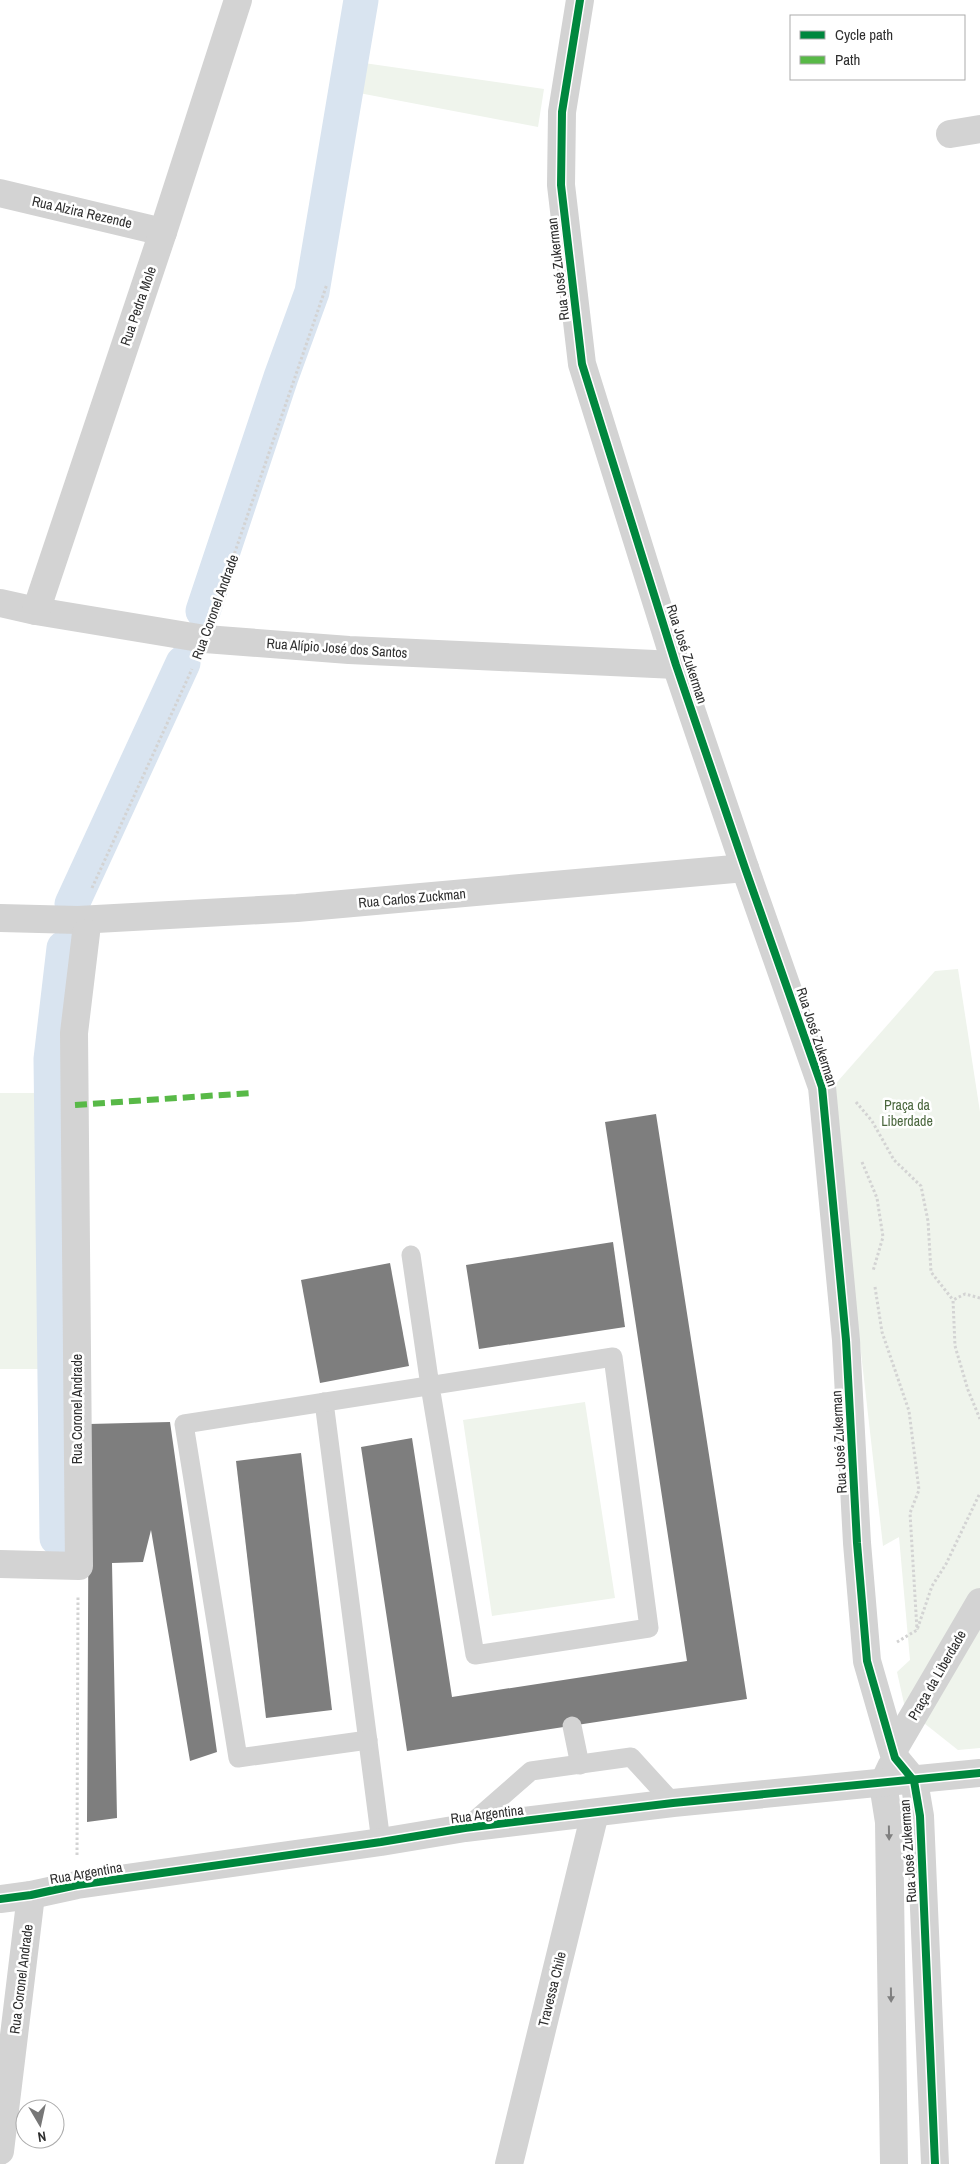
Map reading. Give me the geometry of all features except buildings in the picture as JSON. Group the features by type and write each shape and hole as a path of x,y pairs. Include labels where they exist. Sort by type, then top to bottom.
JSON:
{"street":[{"name":"Rua Pedra Mole","path":"36,611 163,232 238,0"},
{"name":"Rua José Zukerman","path":"580,0 562,112 561,185 582,364 676,665 822,1086 846,1340 857,1543 867,1661 894,1754 914,1780 920,1816 934,2164"},
{"path":"950,134 980,130"},
{"name":"Rua Alzira Rezende","path":"0,193 163,232"},
{"name":"Rua Alípio José dos Santos","path":"0,603 36,611 205,638 349,650 676,665"},
{"name":"Rua Carlos Zuckman","path":"0,918 82,926 745,868"},
{"name":"Rua Coronel Andrade","path":"79,1566 74,1032 82,926"},
{"path":"0,1564 79,1566"},
{"name":"Praça da Liberdade","path":"894,1754 980,1602"},
{"name":"Rua José Zukerman","path":"894,1754 884,1784 889,1822 894,2164"},
{"name":"Rua Argentina","path":"0,1899 31,1895 76,1885 381,1842 465,1828 673,1803 884,1784 980,1773"},
{"name":"Travessa Chile","path":"509,2164 595,1813"},
{"name":"Rua Coronel Andrade","path":"0,2151 31,1895"}],"lane":[{"path":"368,1740 238,1758 184,1424 430,1386 614,1357 649,1628 475,1656 430,1386 411,1255"},
{"path":"324,1402 381,1842"},
{"path":"572,1726 580,1765"},
{"path":"465,1828 530,1771 631,1757 673,1803"}],"path":[{"path":"855,1100 872,1121 894,1160 921,1186 928,1221 931,1272 952,1300 955,1346 968,1390 980,1419"},
{"path":"859,1153 877,1198 882,1237 872,1272 882,1332 909,1411 919,1490 910,1513 917,1630"},
{"path":"952,1300 965,1294 980,1298"},
{"path":"867,1661 917,1630 932,1586 946,1564 980,1494"},
{"path":"76,1885 79,1566"}],"green space":[{"path":"364,63 544,89 538,127 359,93"},
{"name":"Praça da Liberdade","path":"958,969 980,1112 980,1748 958,1750 905,1708 897,1672 910,1660 899,1537 883,1546 831,1089 935,971"},
{"path":"0,1093 40,1093 39,1369 0,1369"},
{"path":"585,1402 615,1598 492,1616 463,1420"}],"waterway":[{"path":"203,611 281,377 312,292 361,0"},
{"path":"72,904 183,663"},
{"path":"57,1538 51,1059 64,948"}],"marked path":[{"path":"75,1105 251,1093"}],"cycle path":[{"path":"580,0 562,112 561,185 582,364 676,665 822,1087 846,1340 857,1543 867,1661 895,1758 914,1781 920,1816 935,2164"},
{"path":"0,1899 31,1895 77,1885 381,1842 465,1828 673,1803 980,1773"}]}
